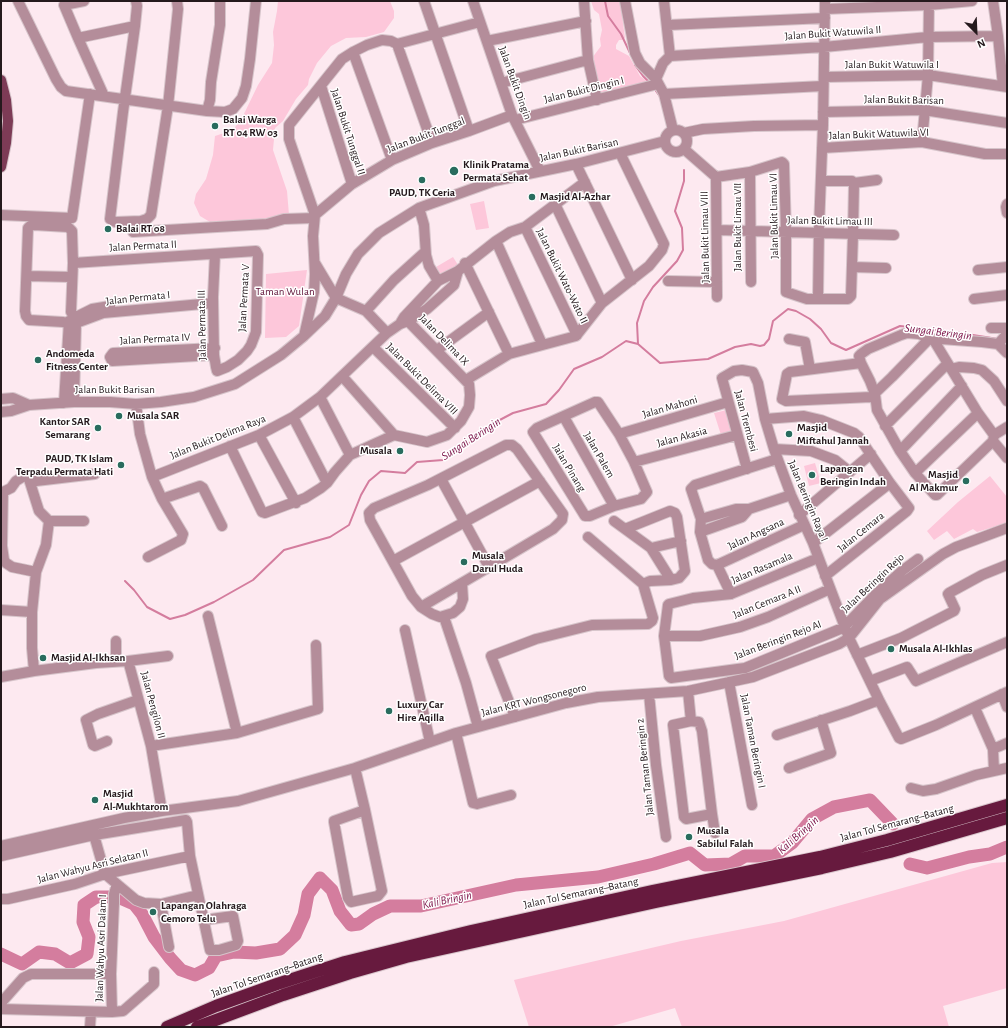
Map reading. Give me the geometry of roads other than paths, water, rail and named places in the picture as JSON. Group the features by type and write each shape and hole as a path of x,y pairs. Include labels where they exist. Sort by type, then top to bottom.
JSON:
{"highway":[{"name":"Jalan Tol Semarang–Batang","path":"923,836 1007,805"},
{"name":"Jalan Tol Semarang–Batang","path":"197,1027 283,995 350,973 406,957 656,902 822,868 923,836 1007,818"},
{"name":"Jalan Tol Semarang–Batang","path":"167,1027 216,1006 345,962 486,927 652,891 820,857 888,846"}],"main road":[{"path":"1,80 6,100 8,121 6,143 1,167"}],"street":[{"path":"18,1 56,79 61,87 66,91 168,106 225,112 233,109 242,98 246,86 256,1"},
{"path":"84,1 63,3 104,96"},
{"path":"136,1 135,26 110,220 112,222 141,221 147,219 151,215 168,106 178,9 177,1"},
{"path":"207,111 210,100 211,82 220,24 220,1"},
{"path":"424,1 469,131"},
{"path":"584,1 588,60 597,100"},
{"path":"625,1 635,53 640,63 657,82 664,94 673,130"},
{"path":"657,82 663,63 670,56 668,25 664,1"},
{"path":"668,25 825,9 972,1"},
{"path":"992,1 1005,86"},
{"name":"Jalan Bukit Dingin","path":"476,2 480,22 513,117 540,170"},
{"path":"922,142 928,74 929,3"},
{"path":"825,9 823,82 824,112 818,299 848,299 851,296 854,234 854,183"},
{"path":"487,41 586,21"},
{"path":"304,336 314,292 315,263 313,236 315,217 289,139 289,125 342,59 353,52 382,40 391,41 397,44 436,35 480,22"},
{"path":"78,38 135,26"},
{"name":"Jalan Bukit Watuwila II","path":"670,56 824,47 928,38 998,36"},
{"path":"397,44 432,143"},
{"path":"353,52 392,160"},
{"path":"501,83 588,60"},
{"name":"Jalan Bukit Watuwila I","path":"664,94 928,74 1005,86"},
{"name":"Jalan Bukit Dingin I","path":"513,117 597,100 657,82"},
{"name":"Jalan Bukit Tunggal II","path":"320,86 352,184"},
{"path":"1,215 72,218 90,94"},
{"name":"Jalan Bukit Barisan","path":"824,112 924,110 1007,123"},
{"name":"Jalan Bukit Tunggal","path":"315,217 352,184 392,160 432,143 513,117"},
{"path":"684,133 688,141 684,149 681,152 672,152 666,146 665,142 667,134 673,130 684,133 703,129 823,125"},
{"name":"Jalan Bukit Barisan","path":"1,412 11,411 30,405 110,402 136,404 161,402 194,397 235,384 266,365 304,336 324,316 336,298 346,274 358,254 379,233 419,208 494,181 540,170 576,164 665,142"},
{"name":"Jalan Bukit Watuwila VI","path":"822,148 922,142 985,154 1007,154"},
{"path":"684,149 716,177"},
{"path":"230,446 262,512 268,512 296,503 321,488 327,483 350,455 394,435 427,442 447,435 461,421 469,407 470,389 466,380 509,354 542,344 573,338 602,303 649,266 662,250 664,244 620,153"},
{"name":"Jalan Bukit Limau VI","path":"716,177 750,172 782,162 784,164 786,292 807,299 818,299"},
{"path":"576,164 632,280"},
{"name":"Jalan Bukit Limau VII","path":"750,172 751,282"},
{"name":"Jalan Bukit Limau VIII","path":"716,177 718,297"},
{"path":"821,181 852,181 854,183 877,180"},
{"path":"404,320 438,281 462,267 510,232 525,227 585,182"},
{"path":"555,204 602,303"},
{"path":"1007,204 1007,213"},
{"path":"419,208 424,225 425,252 429,266 438,281"},
{"path":"133,232 267,224 284,219 315,217"},
{"path":"69,403 70,320 73,263 72,231 70,228 31,226 28,228 26,316 29,320 44,322 70,320"},
{"name":"Jalan Bukit Wato-Wato II","path":"525,227 577,334"},
{"name":"Jalan Bukit Limau III","path":"717,230 894,235"},
{"path":"496,241 542,344"},
{"name":"Jalan Permata V","path":"214,254 256,251 258,254 256,332 247,351 238,360 218,371"},
{"path":"366,311 394,280 425,252"},
{"name":"Jalan Permata II","path":"73,263 214,254"},
{"name":"Jalan Permata III","path":"214,254 214,352 218,371"},
{"path":"315,263 336,298 366,311 387,333"},
{"path":"462,267 489,312 509,354"},
{"path":"404,320 427,309 454,285 462,267"},
{"path":"852,267 886,268"},
{"path":"978,270 1007,267"},
{"path":"26,276 72,277"},
{"path":"668,281 718,282"},
{"path":"974,299 1007,295"},
{"name":"Jalan Permata I","path":"70,320 102,310 213,300"},
{"path":"437,350 489,312"},
{"name":"Jalan Bukit Delima Raya","path":"152,477 259,435 293,417 320,397 387,333 404,320"},
{"name":"Jalan Delima IX","path":"404,320 437,350 466,380"},
{"path":"992,328 1007,328"},
{"path":"1007,353 998,344 931,338 912,333 901,335 863,352 859,356 860,363 870,380 875,394 877,410 885,426 900,452 933,494 937,495 993,438 1007,427"},
{"path":"998,344 1007,334"},
{"path":"931,338 1007,458"},
{"path":"860,363 792,371 786,374 782,399 786,401 871,397 931,338"},
{"path":"789,339 805,342 810,369"},
{"name":"Jalan Bukit Delima VIII","path":"372,347 455,428"},
{"name":"Jalan Permata IV","path":"162,354 214,352"},
{"path":"885,426 949,366 982,370 994,381 1007,401"},
{"name":"Jalan Beringin Raya I","path":"722,378 734,371 742,370 753,372 758,383 765,419 777,459 799,515 813,543 849,638"},
{"path":"342,376 394,435"},
{"name":"Jalan Trembesi","path":"722,378 747,469"},
{"path":"900,452 962,386"},
{"path":"320,397 350,455"},
{"name":"Jalan Bukit Barisan","path":"1,399 13,398 30,405"},
{"path":"564,417 595,402 598,402 619,434 634,462 647,492 642,499 614,506"},
{"name":"Jalan Mahoni","path":"619,434 728,402"},
{"path":"136,404 140,434 152,477 162,499 183,534 183,538 181,540 148,557"},
{"path":"915,473 978,413"},
{"path":"765,419 804,416 821,420 854,433 859,437 890,483 813,543"},
{"path":"293,417 327,483"},
{"name":"Jalan Pinang","path":"564,417 537,428 533,432 585,516 590,516 614,506"},
{"name":"Jalan Palem","path":"564,417 614,506"},
{"path":"259,435 296,503"},
{"name":"Jalan Akasia","path":"634,462 737,435"},
{"path":"421,607 553,529 562,520 563,514 561,510 517,449 512,445 506,445 441,479 374,508 368,513 370,520 412,596 421,607 435,616 444,617 453,613 460,607 463,599 462,583"},
{"path":"774,449 811,451 835,460 850,472"},
{"path":"799,515 871,454"},
{"path":"731,594 717,565 712,564 708,560 700,532 701,519 691,489 695,485 777,459"},
{"path":"36,572 12,567 4,560 2,546 2,492 11,488 19,478 28,476 36,481 95,474"},
{"path":"28,476 39,511 49,521 84,521"},
{"path":"441,479 489,567"},
{"path":"393,561 540,481"},
{"name":"Jalan Cemara","path":"825,576 909,508 890,483"},
{"path":"162,499 200,486 203,488 222,526"},
{"path":"701,519 736,509 749,509 791,495"},
{"path":"700,532 742,517 749,509"},
{"path":"625,529 670,511 675,513 677,517 685,572 679,578 650,581 643,584"},
{"path":"34,671 32,648 32,612 36,572 46,545 49,521"},
{"path":"614,521 651,548 671,580"},
{"name":"Jalan Angsana","path":"717,565 804,525"},
{"path":"1007,528 956,547 943,554 880,599 849,638 878,700 898,738 901,739 975,708 1004,693 1007,707"},
{"path":"515,717 491,656 536,638 592,625 648,624 652,621 653,618 643,584 588,537"},
{"path":"651,548 680,541"},
{"name":"Jalan Rasamala","path":"664,636 668,605 671,603 693,598 731,594 818,558"},
{"name":"Jalan Beringin Rejo","path":"845,626 876,594 918,559"},
{"path":"858,655 901,638 954,611 955,609 948,594 949,593 982,575 1007,565"},
{"name":"Jalan Cemara A II","path":"664,636 700,636 734,629 768,617 830,589"},
{"path":"1,610 32,612"},
{"path":"208,616 237,733"},
{"path":"444,617 466,682 478,727"},
{"name":"Jalan Beringin Rejo AI","path":"664,636 671,678 745,668 845,626"},
{"path":"404,630 430,742"},
{"name":"Jalan KRT Wongsonegoro","path":"1,846 124,818 162,811 238,801 355,768 456,733 566,703 598,697 688,691 753,677 839,644 849,638"},
{"path":"116,641 116,661"},
{"path":"870,681 908,667 916,681 1007,642"},
{"path":"151,746 237,733 318,709 316,645"},
{"path":"128,661 168,656"},
{"name":"Jalan Pengilon II","path":"1,677 34,671 116,661 128,661 151,746 162,811"},
{"name":"Jalan Taman Beringin I","path":"729,682 752,805"},
{"path":"688,691 691,721"},
{"name":"Jalan Taman Beringin 2","path":"650,694 656,765 666,837"},
{"path":"107,741 95,746 93,745 86,720 98,714 138,700"},
{"path":"777,735 850,711 878,700"},
{"path":"975,708 993,749 994,771"},
{"path":"789,768 831,753 821,720"},
{"path":"712,814 686,819 684,816 673,725 691,721 699,722 702,731 715,833"},
{"path":"456,733 473,803 477,804 511,795"},
{"path":"993,749 1007,743"},
{"path":"355,768 365,810 382,891 378,896 351,902 348,898 334,820 365,810"},
{"path":"911,788 923,791 936,789 976,775 1007,768"},
{"path":"1,856 94,835 186,820 190,856 204,920"},
{"path":"94,835 105,874 115,894 140,902 161,904 198,895"},
{"name":"Jalan Wahyu Asri Selatan II","path":"1,899 8,899 75,884 105,874 190,856"},
{"name":"Jalan Wahyu Asri Dalam I","path":"112,1012 111,974 115,894"},
{"path":"161,904 169,947"},
{"path":"1,1009 91,1012 123,1011 154,984 154,972"},
{"path":"1,1003 23,978 31,974 111,974"},
{"path":"90,1027 91,1012"}],"waterway":[{"path":"605,1 608,16 621,34 630,53"},
{"path":"635,65 650,83"},
{"path":"656,91 661,98"},
{"path":"638,344 637,323 644,301 653,287 677,261 683,250 682,228 675,211 684,181 684,170"},
{"name":"Sungai Beringin","path":"125,581 147,607 170,619 185,615 214,602 253,580 284,550 330,537 349,525 361,495 369,481 381,471 405,473 417,462 443,460 475,439 494,423 513,413 546,404 559,390 574,369 602,357 626,341 638,344 660,363 708,359 735,347 751,344 760,346 764,345 769,339 773,321 788,309 796,311 810,319 821,329 831,343 846,350 900,326 998,339"},
{"name":"Kali Bringin","path":"1,954 22,964 39,952 55,954 70,963 87,954 89,937 83,922 84,905 96,897 118,897 134,904 142,914 154,937 170,958 181,970 195,975 209,968 216,956 234,952 256,953 280,949 295,935 304,915 308,894 320,878 332,890 340,911 351,925 359,924 373,914 390,906 421,906 516,885 598,877 654,864 690,853 705,865 731,864 745,856 774,856 792,843 812,819 834,807 870,800 893,824"},
{"name":"Kali Bringin","path":"910,864 927,868 969,857 990,854 1007,847"}],"place":[{"name":"Balai Warga RT 04 RW 03","path":"215,126"},
{"name":"Klinik Pratama Permata Sehat","path":"454,171"},
{"name":"PAUD, TK Ceria","path":"422,180"},
{"name":"Masjid Al-Azhar","path":"532,197"},
{"name":"Balai RT 08","path":"108,229"},
{"name":"Andomeda Fitness Center","path":"38,360"},
{"name":"Musala SAR","path":"119,416"},
{"name":"Kantor SAR Semarang","path":"98,428"},
{"name":"Masjid Miftahul Jannah","path":"789,434"},
{"name":"Musala","path":"400,451"},
{"name":"PAUD, TK Islam Terpadu Permata Hati","path":"121,465"},
{"name":"Lapangan Beringin Indah","path":"812,475"},
{"name":"Masjid Al Makmur","path":"966,481"},
{"name":"Musala Darul Huda","path":"464,562"},
{"name":"Musala Al-Ikhlas","path":"891,649"},
{"name":"Masjid Al-Ikhsan","path":"43,658"},
{"name":"Luxury Car Hire Aqilla","path":"389,711"},
{"name":"Masjid Al-Mukhtarom","path":"95,800"},
{"name":"Musala Sabilul Falah","path":"689,837"},
{"name":"Lapangan Olahraga Cemoro Telu","path":"153,912"}],"park label":[{"name":"Taman Wulan","path":"285,292"}]}
